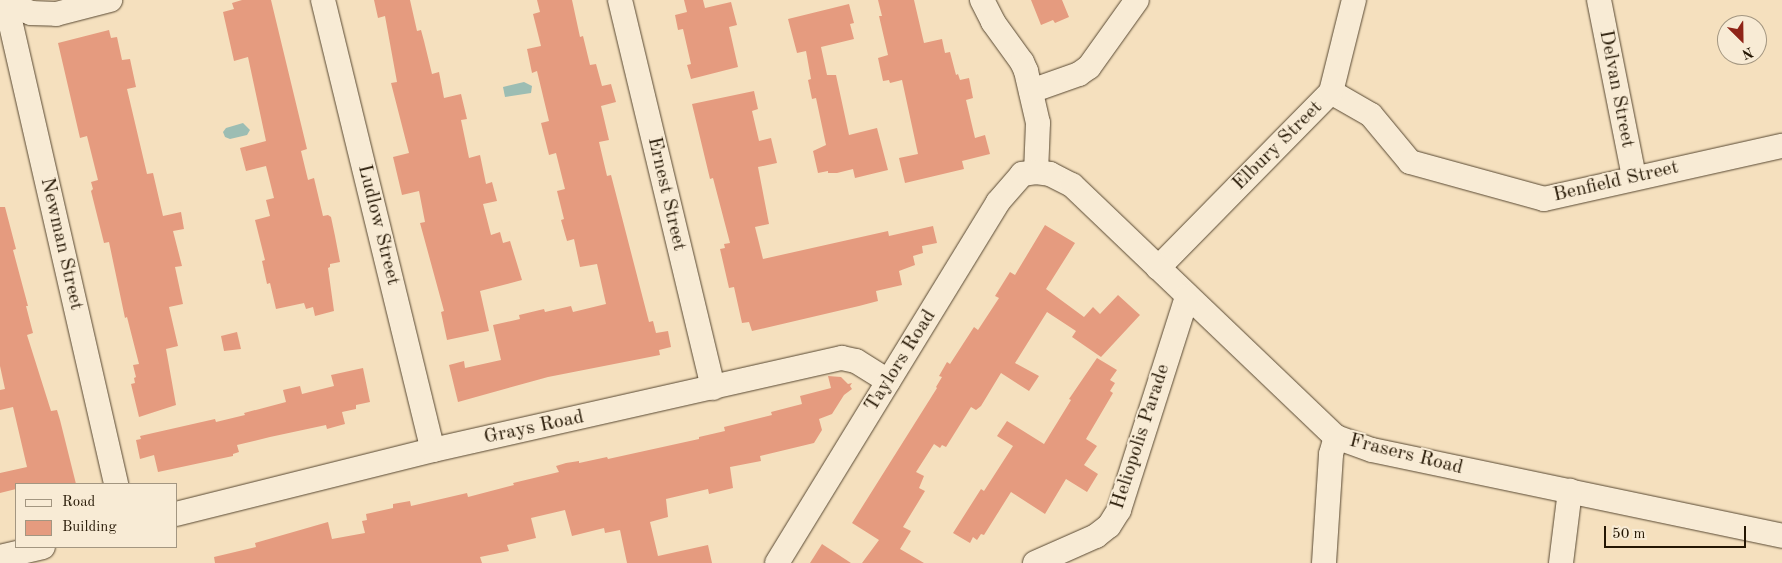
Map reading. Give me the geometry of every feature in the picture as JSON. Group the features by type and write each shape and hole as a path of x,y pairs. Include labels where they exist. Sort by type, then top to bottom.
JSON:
{"street":[{"path":"3,2 31,13 56,14 110,0"},
{"name":"Ludlow Street","path":"322,0 433,450"},
{"name":"Ernest Street","path":"620,0 713,388"},
{"path":"982,0 993,22 1022,62 1038,123 1036,172"},
{"path":"1031,91 1079,74 1089,67 1137,0"},
{"name":"Elbury Street","path":"1158,268 1331,92 1354,0"},
{"name":"Delvan Street","path":"1599,0 1634,177"},
{"name":"Newman Street","path":"3,2 116,483"},
{"name":"Benfield Street","path":"1331,92 1371,115 1410,162 1544,199 1634,177 1782,146"},
{"name":"Frasers Road","path":"1036,172 1050,174 1072,185 1187,297 1336,437 1372,450 1782,536"},
{"name":"Taylors Road","path":"777,563 998,202 1022,174 1036,172"},
{"name":"Heliopolis Parade","path":"1035,563 1096,536 1109,526 1119,510 1187,297"},
{"name":"Grays Road","path":"178,514 433,450 842,358 856,361 888,381"},
{"path":"1324,563 1331,454 1336,437"},
{"path":"1562,563 1570,491"},
{"path":"0,557 38,548"}],"water":[{"path":"524,82 532,86 531,93 505,97 503,87"},
{"path":"243,123 250,130 247,135 230,139 225,137 223,132 226,128"}],"building":[{"path":"242,0 271,0 307,149 301,151 308,180 314,178 323,216 328,215 331,217 340,262 330,264 328,268 334,311 315,316 313,307 306,309 304,303 276,309 270,283 267,284 262,261 265,260 255,220 270,216 266,200 274,198 266,166 246,171 240,148 266,141 248,57 234,61 223,12 234,9 232,3"},
{"path":"374,0 410,0 417,31 421,30 432,74 439,72 444,98 461,94 467,119 461,120 469,158 480,155 486,184 492,182 497,201 483,204 491,235 500,232 503,243 510,241 522,280 480,291 489,331 447,340 441,312 444,311 420,223 425,222 419,191 402,195 393,157 409,153 391,83 397,82 385,16 378,18"},
{"path":"537,0 572,0 580,37 583,36 590,65 596,64 602,86 611,84 616,102 601,106 609,140 599,142 607,176 611,175 649,322 653,321 656,333 668,331 671,347 659,350 660,355 548,377 458,402 449,365 464,361 465,368 501,360 493,325 520,319 519,315 544,309 545,312 571,306 573,312 606,304 597,264 580,267 574,239 567,241 561,220 564,219 557,191 565,189 556,153 549,155 541,123 549,121 537,71 532,73 527,49 541,46 533,14 540,12"},
{"path":"684,0 703,0 705,8 731,2 737,25 729,27 738,67 691,79 687,65 691,64 683,29 678,30 675,15 687,12"},
{"path":"878,0 914,0 924,43 942,39 945,53 950,52 956,75 958,74 960,80 969,78 973,98 966,100 975,138 985,135 990,154 962,161 964,169 905,183 899,158 918,154 902,80 890,83 889,80 883,81 878,58 888,55 879,16 882,16"},
{"path":"1031,0 1062,0 1069,17 1055,23 1053,20 1041,25"},
{"path":"849,4 854,23 850,24 854,39 821,47 827,75 836,75 849,135 877,128 888,170 855,178 853,169 837,173 828,173 828,171 818,173 813,151 826,145 816,98 812,99 808,80 811,79 806,51 797,53 788,19"},
{"path":"109,30 111,38 117,37 122,60 130,59 136,87 127,89 147,174 153,173 163,216 181,212 184,229 173,231 182,266 175,267 183,304 169,307 178,346 166,349 176,405 139,417 131,384 135,383 134,378 136,377 133,365 139,364 127,317 125,318 109,242 104,243 91,191 93,189 91,182 98,180 87,136 80,138 58,43"},
{"path":"754,91 758,109 752,111 759,141 771,138 777,163 758,167 769,224 755,227 763,259 888,231 889,236 933,226 937,243 922,246 923,253 913,256 915,265 899,271 902,285 876,291 878,301 859,306 752,331 749,322 742,323 734,287 729,288 720,249 725,248 724,244 730,243 713,178 710,179 692,104"},
{"path":"0,207 5,207 16,249 13,250 33,333 27,335 51,411 57,410 76,483 15,483 15,489 0,493 0,473 27,467 13,407 0,410 0,390 5,389 0,366"},
{"path":"1045,225 1075,243 1046,289 1084,317 1093,307 1100,314 1118,295 1140,315 1101,357 1072,337 1076,331 1047,312 1015,363 1039,376 1029,391 1001,373 981,406 976,410 971,407 946,447 942,445 940,448 934,444 916,472 924,476 919,488 925,491 903,527 911,531 900,549 924,563 862,563 879,540 852,523 937,388 942,377 939,376 947,362 950,364 974,327 978,330 999,298 995,296 1010,272 1015,275"},
{"path":"237,332 241,349 224,351 221,336"},
{"path":"1097,358 1117,370 1110,380 1115,383 1110,391 1113,393 1086,439 1097,446 1084,465 1098,474 1087,492 1066,479 1045,514 1011,492 984,535 981,534 977,540 973,537 970,543 953,533 981,489 984,491 1013,446 997,436 1007,421 1044,444 1071,400 1069,399"},
{"path":"363,368 370,402 356,405 356,409 342,412 345,424 327,429 326,425 237,445 239,452 233,454 233,456 158,472 154,455 140,459 136,440 141,439 140,436 215,419 216,422 245,415 244,413 286,402 283,390 300,386 302,394 334,386 331,375"},
{"path":"828,376 841,377 848,384 852,383 850,386 852,389 844,395 832,414 819,419 822,430 814,443 760,456 761,461 730,467 733,488 709,494 708,489 666,499 668,517 650,522 658,556 708,545 712,563 627,563 620,530 605,533 604,528 572,536 565,510 531,518 536,538 507,545 509,551 480,557 482,563 215,563 214,557 256,547 255,543 328,522 332,539 365,533 362,521 367,520 366,514 393,508 393,504 410,501 411,506 467,493 468,497 514,485 513,483 559,472 556,466 566,463 579,461 579,463 607,457 608,459 699,439 699,437 725,431 724,427 772,415 771,412 802,404 800,396 831,388"},
{"path":"822,544 851,563 810,563"}]}
